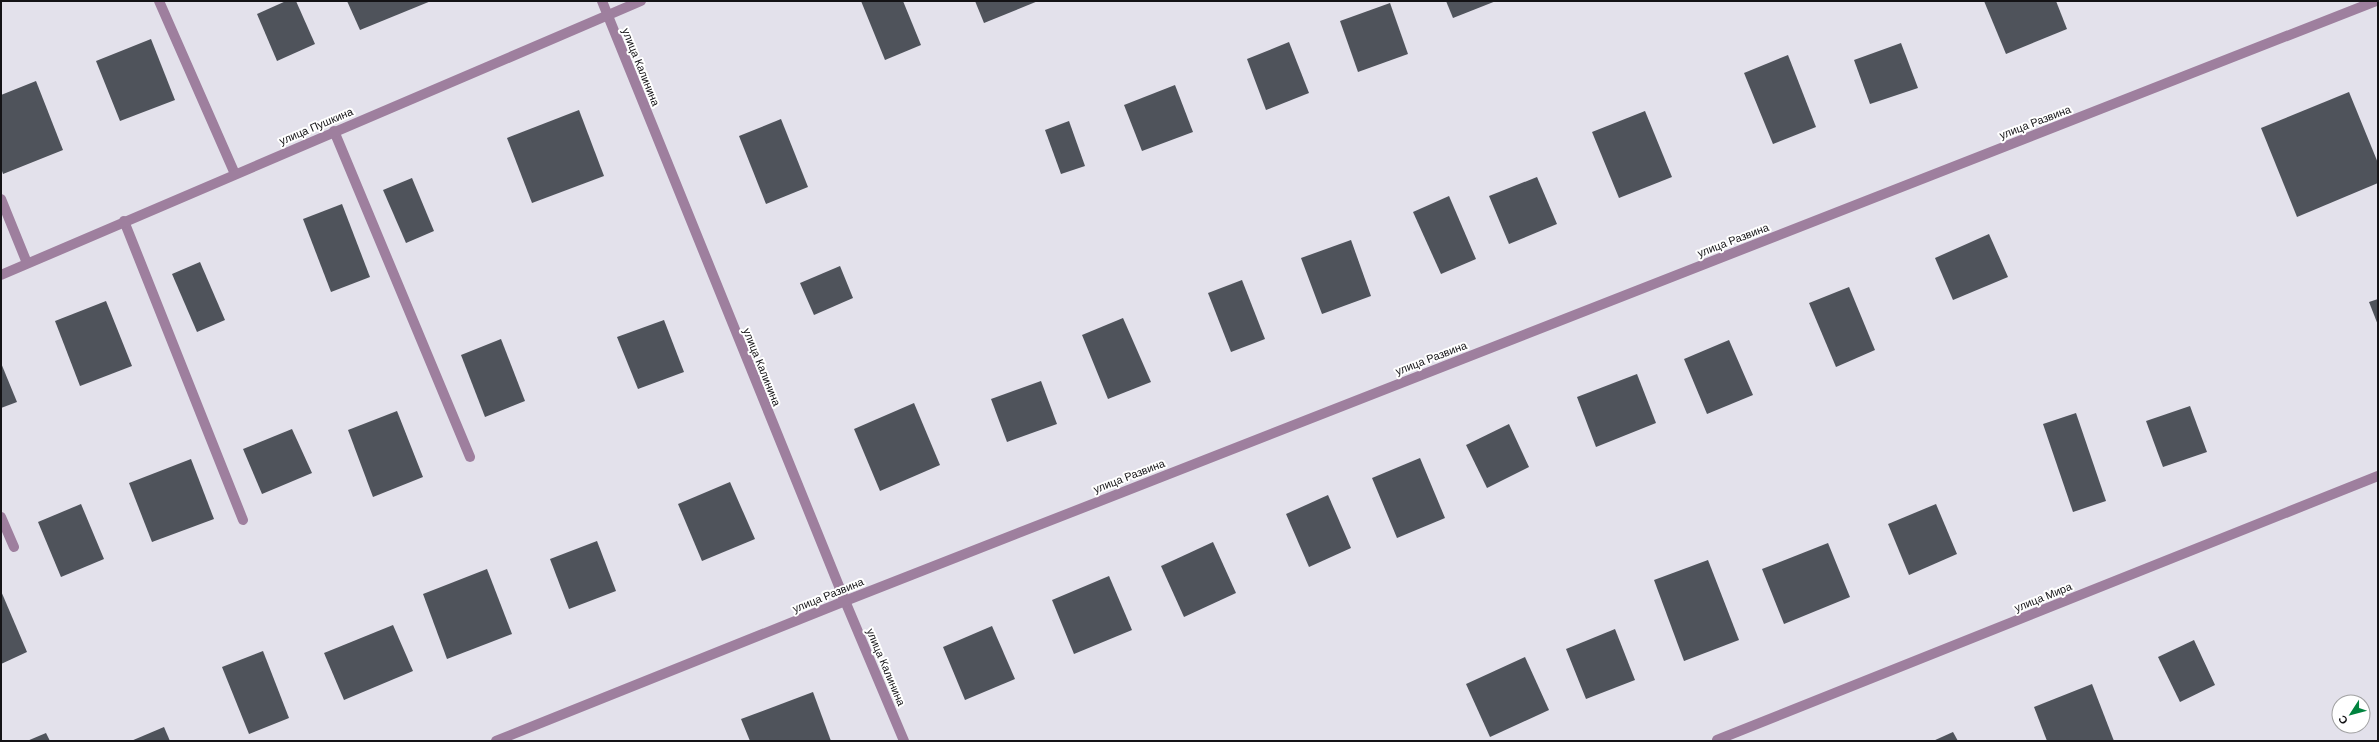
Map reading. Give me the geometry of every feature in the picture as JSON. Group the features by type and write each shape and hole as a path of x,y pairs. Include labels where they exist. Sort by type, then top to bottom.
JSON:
{"street":[{"path":"159,1 235,174"},
{"name":"улица Калинина","path":"602,1 844,601 904,741"},
{"name":"улица Пушкина","path":"1,275 606,14 641,1"},
{"name":"улица Развина","path":"496,741 844,601 2376,1"},
{"path":"334,131 470,457"},
{"path":"1,199 27,263"},
{"path":"124,222 242,520"},
{"name":"улица Мира","path":"1716,740 2378,476"},
{"path":"1,517 14,547"}],"building":[{"path":"286,1 296,1 315,44 277,61 257,14"},
{"path":"347,1 431,1 360,30"},
{"path":"861,1 903,1 921,45 885,60"},
{"path":"975,1 1038,1 984,23"},
{"path":"1446,1 1496,1 1453,18"},
{"path":"1984,1 2056,1 2067,29 2006,54"},
{"path":"1390,3 1408,54 1358,72 1340,21"},
{"path":"151,39 175,100 120,121 96,61"},
{"path":"1289,42 1309,93 1266,110 1247,59"},
{"path":"1901,43 1918,88 1870,104 1854,60"},
{"path":"1788,55 1816,127 1773,144 1744,73"},
{"path":"36,81 63,150 3,174 1,168 1,95"},
{"path":"1175,85 1193,132 1142,151 1124,105"},
{"path":"2349,92 2378,163 2378,183 2297,217 2261,128"},
{"path":"579,110 604,176 532,203 507,138"},
{"path":"1645,111 1672,177 1619,198 1592,132"},
{"path":"781,119 808,187 766,204 739,136"},
{"path":"1069,121 1085,166 1061,174 1045,130"},
{"path":"1537,177 1557,224 1509,244 1489,196"},
{"path":"412,178 434,231 406,243 383,190"},
{"path":"1449,196 1476,259 1441,274 1413,212"},
{"path":"342,204 370,277 331,292 303,219"},
{"path":"1989,234 2008,277 1953,300 1935,258"},
{"path":"1351,240 1371,296 1322,314 1301,258"},
{"path":"200,262 225,320 197,332 172,274"},
{"path":"840,266 853,298 814,315 800,283"},
{"path":"1242,280 1265,339 1231,352 1208,293"},
{"path":"1849,287 1875,350 1836,367 1809,303"},
{"path":"2378,299 2378,325 2369,302"},
{"path":"106,301 132,366 80,386 55,321"},
{"path":"1123,318 1151,382 1108,399 1082,335"},
{"path":"664,320 684,372 638,389 617,337"},
{"path":"501,339 525,401 485,417 461,355"},
{"path":"1729,340 1753,395 1707,414 1684,359"},
{"path":"1,363 17,402 1,408"},
{"path":"1637,374 1656,423 1596,447 1577,397"},
{"path":"1041,381 1057,424 1007,442 991,399"},
{"path":"914,403 940,465 880,491 854,429"},
{"path":"2190,406 2207,452 2163,467 2146,421"},
{"path":"397,411 423,477 373,497 348,430"},
{"path":"2076,413 2106,501 2073,512 2043,424"},
{"path":"1509,424 1529,467 1487,488 1466,445"},
{"path":"292,429 312,473 262,494 243,449"},
{"path":"1420,458 1445,518 1397,538 1372,478"},
{"path":"191,459 214,519 152,542 129,483"},
{"path":"730,482 755,539 702,561 678,504"},
{"path":"1328,495 1351,548 1309,567 1286,514"},
{"path":"81,504 104,559 61,577 38,522"},
{"path":"1936,504 1957,554 1909,575 1888,524"},
{"path":"597,541 616,591 569,609 550,559"},
{"path":"1213,542 1236,593 1184,617 1161,566"},
{"path":"1828,543 1850,597 1784,624 1762,569"},
{"path":"1708,560 1739,640 1684,661 1654,580"},
{"path":"487,569 512,634 447,659 423,594"},
{"path":"1109,576 1132,630 1074,654 1052,600"},
{"path":"1,591 27,652 1,664"},
{"path":"393,625 413,671 344,700 324,653"},
{"path":"992,626 1015,679 965,700 943,647"},
{"path":"1615,629 1635,680 1586,699 1566,649"},
{"path":"2194,640 2215,685 2180,702 2158,657"},
{"path":"263,651 289,718 249,734 222,667"},
{"path":"1525,657 1549,710 1490,737 1466,684"},
{"path":"2092,684 2114,741 2047,741 2034,707"},
{"path":"813,692 831,741 750,741 741,719"},
{"path":"164,727 170,741 131,741"},
{"path":"1953,732 1958,741 1933,741"},
{"path":"46,733 50,741 27,741"}]}
